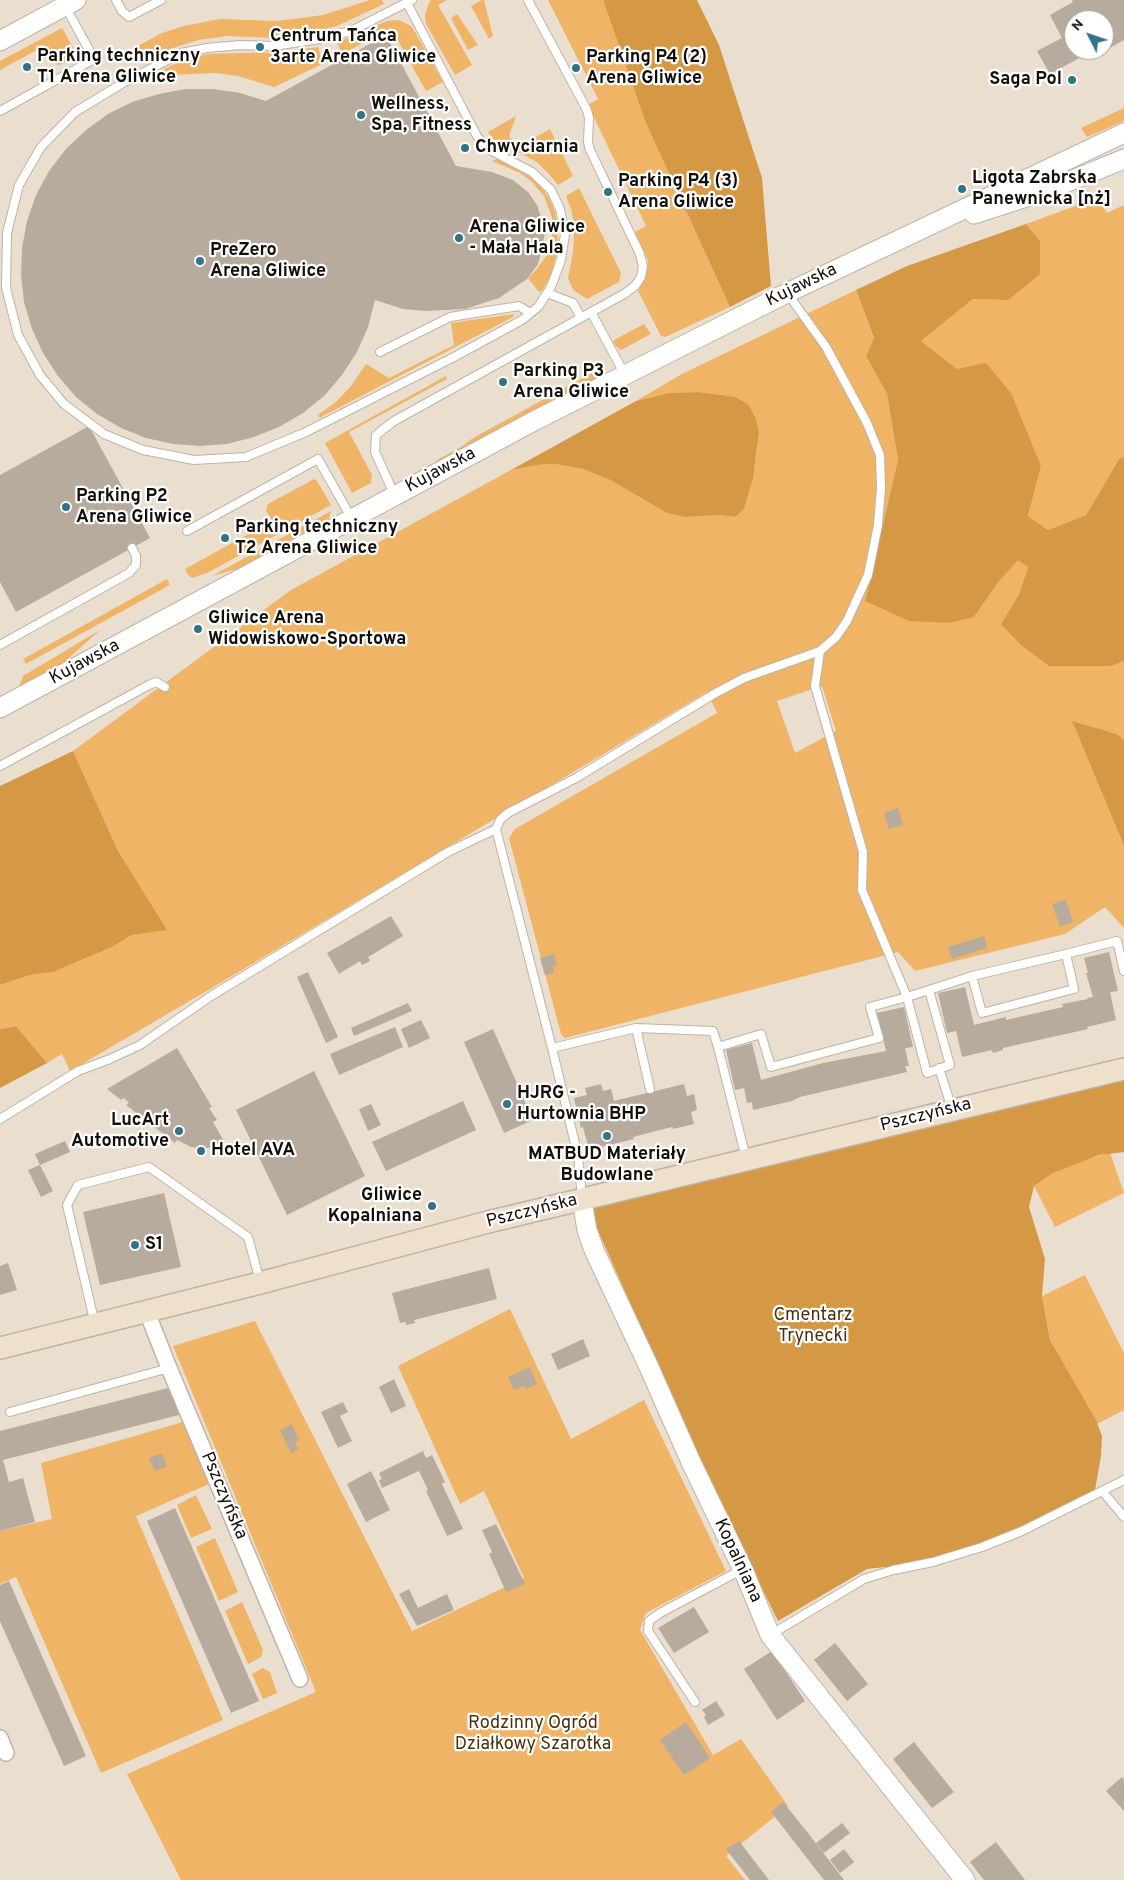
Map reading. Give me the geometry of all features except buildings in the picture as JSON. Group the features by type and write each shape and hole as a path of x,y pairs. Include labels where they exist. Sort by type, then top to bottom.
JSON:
{"main road":[{"name":"Pszczyńska","path":"0,1348 260,1283 426,1238 1124,1069"}],"street":[{"path":"1,37 70,3"},
{"name":"Kujawska","path":"1084,164 1124,133"},
{"name":"Kujawska","path":"0,708 395,496 625,375 787,293 888,244 1084,164 1124,159"},
{"name":"Kopalniana","path":"582,1200 587,1230 597,1256 648,1365 690,1462 743,1569 770,1635 965,1880"},
{"name":"Pszczyńska","path":"147,1312 168,1368 300,1679"},
{"path":"0,1738 6,1753"}],"lane":[{"path":"116,0 122,11 129,17 162,0"},
{"path":"395,496 375,452 376,434 394,420 624,294 635,286 641,277 643,266 640,254 590,150 587,110 528,0"},
{"path":"410,1 478,138 492,151 532,172 550,190 560,209 565,234 561,260 551,288 547,293 538,307 522,320 454,357 306,432 246,457 194,460 143,450 104,434 64,404 40,375 18,335 6,288 7,233 19,185 41,147 75,112 123,83 181,53 240,45 274,46 319,39 351,31 410,1"},
{"path":"0,111 94,59 70,3"},
{"path":"547,293 573,303 581,318"},
{"path":"582,1200 579,1163 552,1048 496,829 500,820 508,814 576,778 722,690 744,678 820,651 836,637 847,621 868,575 878,525 881,488 880,455 867,422 826,347 787,293"},
{"path":"380,352 450,317 519,306 530,313"},
{"path":"591,312 625,375"},
{"path":"187,531 318,459 352,519"},
{"path":"0,645 129,573 136,565 136,556 132,548"},
{"path":"820,651 815,686 862,852 862,890 907,997 927,1072 950,1065 929,990"},
{"path":"0,766 149,685 156,682 165,687"},
{"path":"0,1119 78,1071 110,1059 140,1044 211,996 448,852 496,829"},
{"path":"718,1047 761,1034 771,1067 879,1038 870,1007 972,976 1117,941 1124,971"},
{"path":"972,976 982,1013 1074,989 1066,954"},
{"path":"552,1048 636,1028 713,1032 746,1160"},
{"path":"636,1028 650,1089"},
{"path":"939,1068 952,1110"},
{"path":"95,1325 67,1205 78,1184 149,1167 248,1237 260,1283"},
{"path":"10,1412 168,1368"},
{"path":"770,1635 864,1579 933,1562 1022,1531 1124,1480"},
{"path":"1102,1492 1124,1517"},
{"path":"696,1702 648,1631 649,1620 743,1569"}],"green space":[{"path":"370,0 382,0 384,4 337,26 307,34 272,38 228,36 198,40 176,47 143,63 136,47 162,33 184,26 220,19 276,21 302,18 323,15"},
{"path":"431,0 447,0 438,5 472,65 455,75 426,24 425,15"},
{"path":"484,0 493,36 489,39 471,6"},
{"path":"548,0 603,0 645,121 730,307 665,337 661,336 638,291 646,275 648,260 635,232 646,226 588,105 598,99"},
{"path":"603,0 697,0 719,45 762,178 771,286 730,307 645,121"},
{"path":"457,14 478,45 468,50 451,18"},
{"path":"399,20 411,26 443,82 426,91 391,28 342,54 337,42 387,21"},
{"path":"62,28 75,51 74,57 60,65 55,64 44,46 0,70 0,61"},
{"path":"318,47 321,57 333,52 337,57 274,87 238,76 215,73 170,75 142,82 186,59 208,54 284,52"},
{"path":"1124,108 1124,121 1087,137 1081,128"},
{"path":"516,116 509,136 518,147 550,129 573,176 558,185 537,162 493,139 488,132"},
{"path":"497,159 525,172 535,179 549,198 554,209 557,222 558,246 552,273 542,291 539,292 528,278 547,255 552,238 552,217 544,196 531,181 520,173 492,161"},
{"path":"579,188 621,273 619,282 587,299 573,290 568,278 573,252 574,232 572,212 566,196"},
{"path":"1097,198 1107,213 1124,205 1124,457 1119,459 1086,515 1048,530 1028,516 1041,466 957,369 921,341 973,299 1008,300 1040,241 1026,224"},
{"path":"1026,224 1040,241 1040,274 1008,300 973,299 921,341 957,369 986,363 1011,393 1041,466 1028,516 1048,530 1086,515 1119,459 1124,457 1124,661 1111,666 1049,666 1021,645 1001,624 1019,594 1028,567 1018,560 1000,580 974,617 951,623 909,621 865,601 898,460 887,394 866,356 874,338 856,290 907,266"},
{"path":"856,290 874,339 866,356 887,394 898,460 865,601 951,623 974,617 1000,580 1018,559 1028,567 1019,594 1001,624 1111,666 1124,661 1124,740 1117,734 1072,721 1124,846 1124,928 1105,907 1065,934 915,971 898,952 565,1038 561,1034 509,838 515,829 717,713 707,692 70,1071 62,1054 47,1063 16,1026 0,1029 0,985 30,975 53,972 112,947 132,935 166,930 118,851 73,751 291,590 511,470 555,464 583,469 610,480 667,513 685,517 718,515 736,517 744,509 752,478 759,433 756,419 749,405 716,395 698,392 669,393 636,401 682,374","holes":["822,686 836,731 795,753 777,701"]},
{"path":"514,314 513,317 319,418 318,415 337,401 351,386 366,364 389,378 454,345 451,323"},
{"path":"644,324 651,334 621,350 613,342 614,340"},
{"path":"603,367 599,376 590,384 435,463 473,438"},
{"path":"446,376 447,379 349,432 372,475 371,483 352,493 325,443"},
{"path":"698,392 735,397 749,405 756,419 759,433 753,478 744,509 736,517 718,515 685,517 667,513 610,480 583,469 555,464 511,470 636,401 669,393"},
{"path":"314,479 331,505 209,572 192,578 188,575 185,569 272,521 266,510 268,504"},
{"path":"331,511 329,519 237,569 212,576"},
{"path":"167,579 170,585 26,664 23,659"},
{"path":"100,630 61,665 19,687 23,676"},
{"path":"1072,721 1117,734 1124,740 1124,846"},
{"path":"73,751 118,851 167,930 132,935 112,947 53,972 30,975 0,985 0,786"},
{"path":"16,1026 47,1063 0,1088 0,1029"},
{"name":"Cmentarz Trynecki","path":"1124,1069 1124,1152 1099,1155 1053,1173 1034,1186 1029,1207 1045,1259 1042,1296 1050,1340 1096,1420 1102,1436 1101,1456 1094,1496 1022,1531 933,1562 867,1569 778,1621 702,1465 588,1208"},
{"path":"1110,1153 1124,1193 1055,1227 1034,1186 1053,1173 1079,1161"},
{"path":"1085,1275 1124,1353 1124,1410 1097,1424 1050,1340 1042,1296"},
{"name":"Rodzinny Ogród Działkowy Szarotka","path":"510,1309 571,1439 644,1400 726,1571 646,1613 640,1630 713,1755 741,1739 788,1806 726,1856 745,1880 181,1880 127,1774 316,1692 173,1346 255,1321 412,1631 524,1578 484,1491 460,1504 398,1366"},
{"path":"183,1422 209,1484 136,1516 223,1720 101,1773 16,1577 0,1584 0,1531 52,1519 41,1463"},
{"path":"196,1495 212,1529 191,1538 177,1505"},
{"path":"215,1538 238,1592 219,1601 196,1547"},
{"path":"242,1602 263,1650 261,1657 248,1664 225,1611"},
{"path":"263,1668 270,1672 277,1693 263,1699 252,1674"}],"place":[{"name":"Centrum Tańca 3arte Arena Gliwice","path":"260,47"},
{"name":"Parking techniczny T1 Arena Gliwice","path":"27,67"},
{"name":"Parking P4 (2) Arena Gliwice","path":"576,68"},
{"name":"Saga Pol","path":"1072,80"},
{"name":"Wellness, Spa, Fitness","path":"361,115"},
{"name":"Chwyciarnia","path":"465,148"},
{"name":"Ligota Zabrska Panewnicka [nż]","path":"962,189"},
{"name":"Parking P4 (3) Arena Gliwice","path":"608,192"},
{"name":"Arena Gliwice - Mała Hala","path":"459,238"},
{"name":"PreZero Arena Gliwice","path":"200,261"},
{"name":"Parking P3 Arena Gliwice","path":"503,382"},
{"name":"Parking P2 Arena Gliwice","path":"66,507"},
{"name":"Parking techniczny T2 Arena Gliwice","path":"225,538"},
{"name":"Gliwice Arena Widowiskowo-Sportowa","path":"198,629"},
{"name":"HJRG - Hurtownia BHP","path":"507,1104"},
{"name":"LucArt Automotive","path":"179,1131"},
{"name":"MATBUD Materiały Budowlane","path":"607,1136"},
{"name":"Hotel AVA","path":"201,1151"},
{"name":"Gliwice Kopalniana","path":"432,1206"},
{"name":"S1","path":"135,1245"}]}
